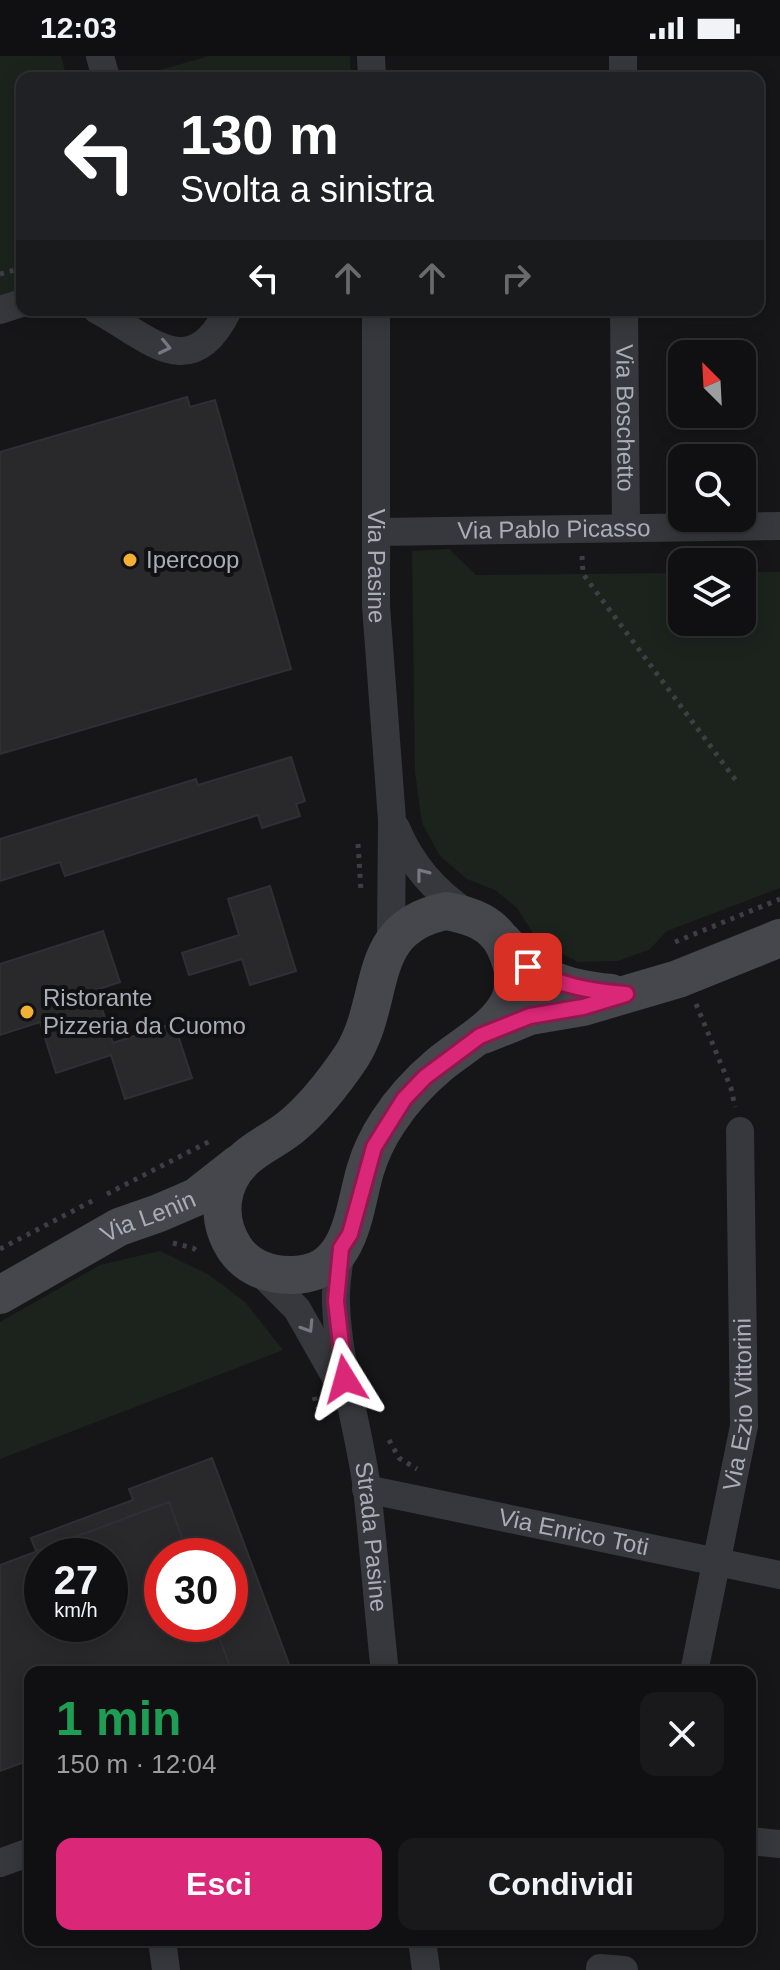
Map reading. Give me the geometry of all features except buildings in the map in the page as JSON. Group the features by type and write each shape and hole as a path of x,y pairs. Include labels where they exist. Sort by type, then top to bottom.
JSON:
{"main road":[{"path":"391,942 406,926 425,916 446,911 468,914 487,925 528,967 555,981 626,994"},
{"path":"480,1036 530,1016 583,1007 626,994 693,953 780,938"},
{"path":"247,1157 232,1173 223,1193 222,1215 233,1260 278,1275 300,1275 321,1267 341,1248 350,1234 374,1147 387,1122 425,1077 497,1022 509,1003 514,981 511,960 502,940"},
{"name":"Via Lenin","path":"0,1295 119,1227 175,1218 247,1157 290,1128 310,1110 353,1054 368,1021 391,942"},
{"name":"Via Lenin","path":"175,1218 227,1243 233,1260"}],"street":[{"path":"111,316 153,345 192,350 208,342 224,316"},
{"name":"Via Pasine","path":"376,316 376,606 392,820 391,942"},
{"name":"Via Boschetto","path":"624,316 626,526"},
{"name":"Via Pablo Picasso","path":"378,532 780,526"},
{"path":"392,820 420,873 434,889 468,914"},
{"name":"Via Ezio Vittorini","path":"695,1666 744,1426 740,1131"},
{"path":"341,1248 336,1301 349,1404"},
{"path":"233,1260 282,1292 309,1327 349,1404"},
{"name":"Strada Pasine","path":"349,1404 359,1440 366,1489 384,1666"},
{"name":"Via Enrico Toti","path":"366,1489 780,1575"},
{"path":"756,1842 780,1844"},
{"path":"0,1863 24,1854"},
{"path":"163,1946 166,1970"},
{"path":"423,1946 426,1970"}],"path":[{"path":"582,527 583,574 737,782"},
{"path":"358,844 361,895"},
{"path":"664,948 693,953 780,899"},
{"path":"693,953 709,992 693,998 731,1088 740,1131"},
{"path":"0,1249 213,1140"},
{"path":"161,1167 175,1218 173,1245 233,1260"},
{"path":"312,1389 319,1411 325,1413 349,1404"},
{"path":"386,1429 399,1458 425,1474"}],"shaded area":[{"path":"0,56 61,56 65,72 16,72 16,297 0,302"},
{"path":"209,56 350,56 351,72 153,72"},
{"path":"449,549 476,575 668,573 668,636 756,636 756,572 780,572 780,888 667,931 649,950 617,961 578,962 538,941 517,908 495,890 467,879 440,856 422,823 415,772 412,551"},
{"path":"160,1251 209,1275 245,1302 283,1350 0,1459 0,1322 100,1265"}],"place":[{"name":"Ipercoop","path":"130,560"},
{"name":"Ristorante Pizzeria da Cuomo","path":"27,1012"}],"route":[{"path":"345,1379 336,1301 341,1248 350,1234 366,1170 387,1122 425,1077 480,1036 530,1016 583,1007 626,994 575,987 528,967"}]}
